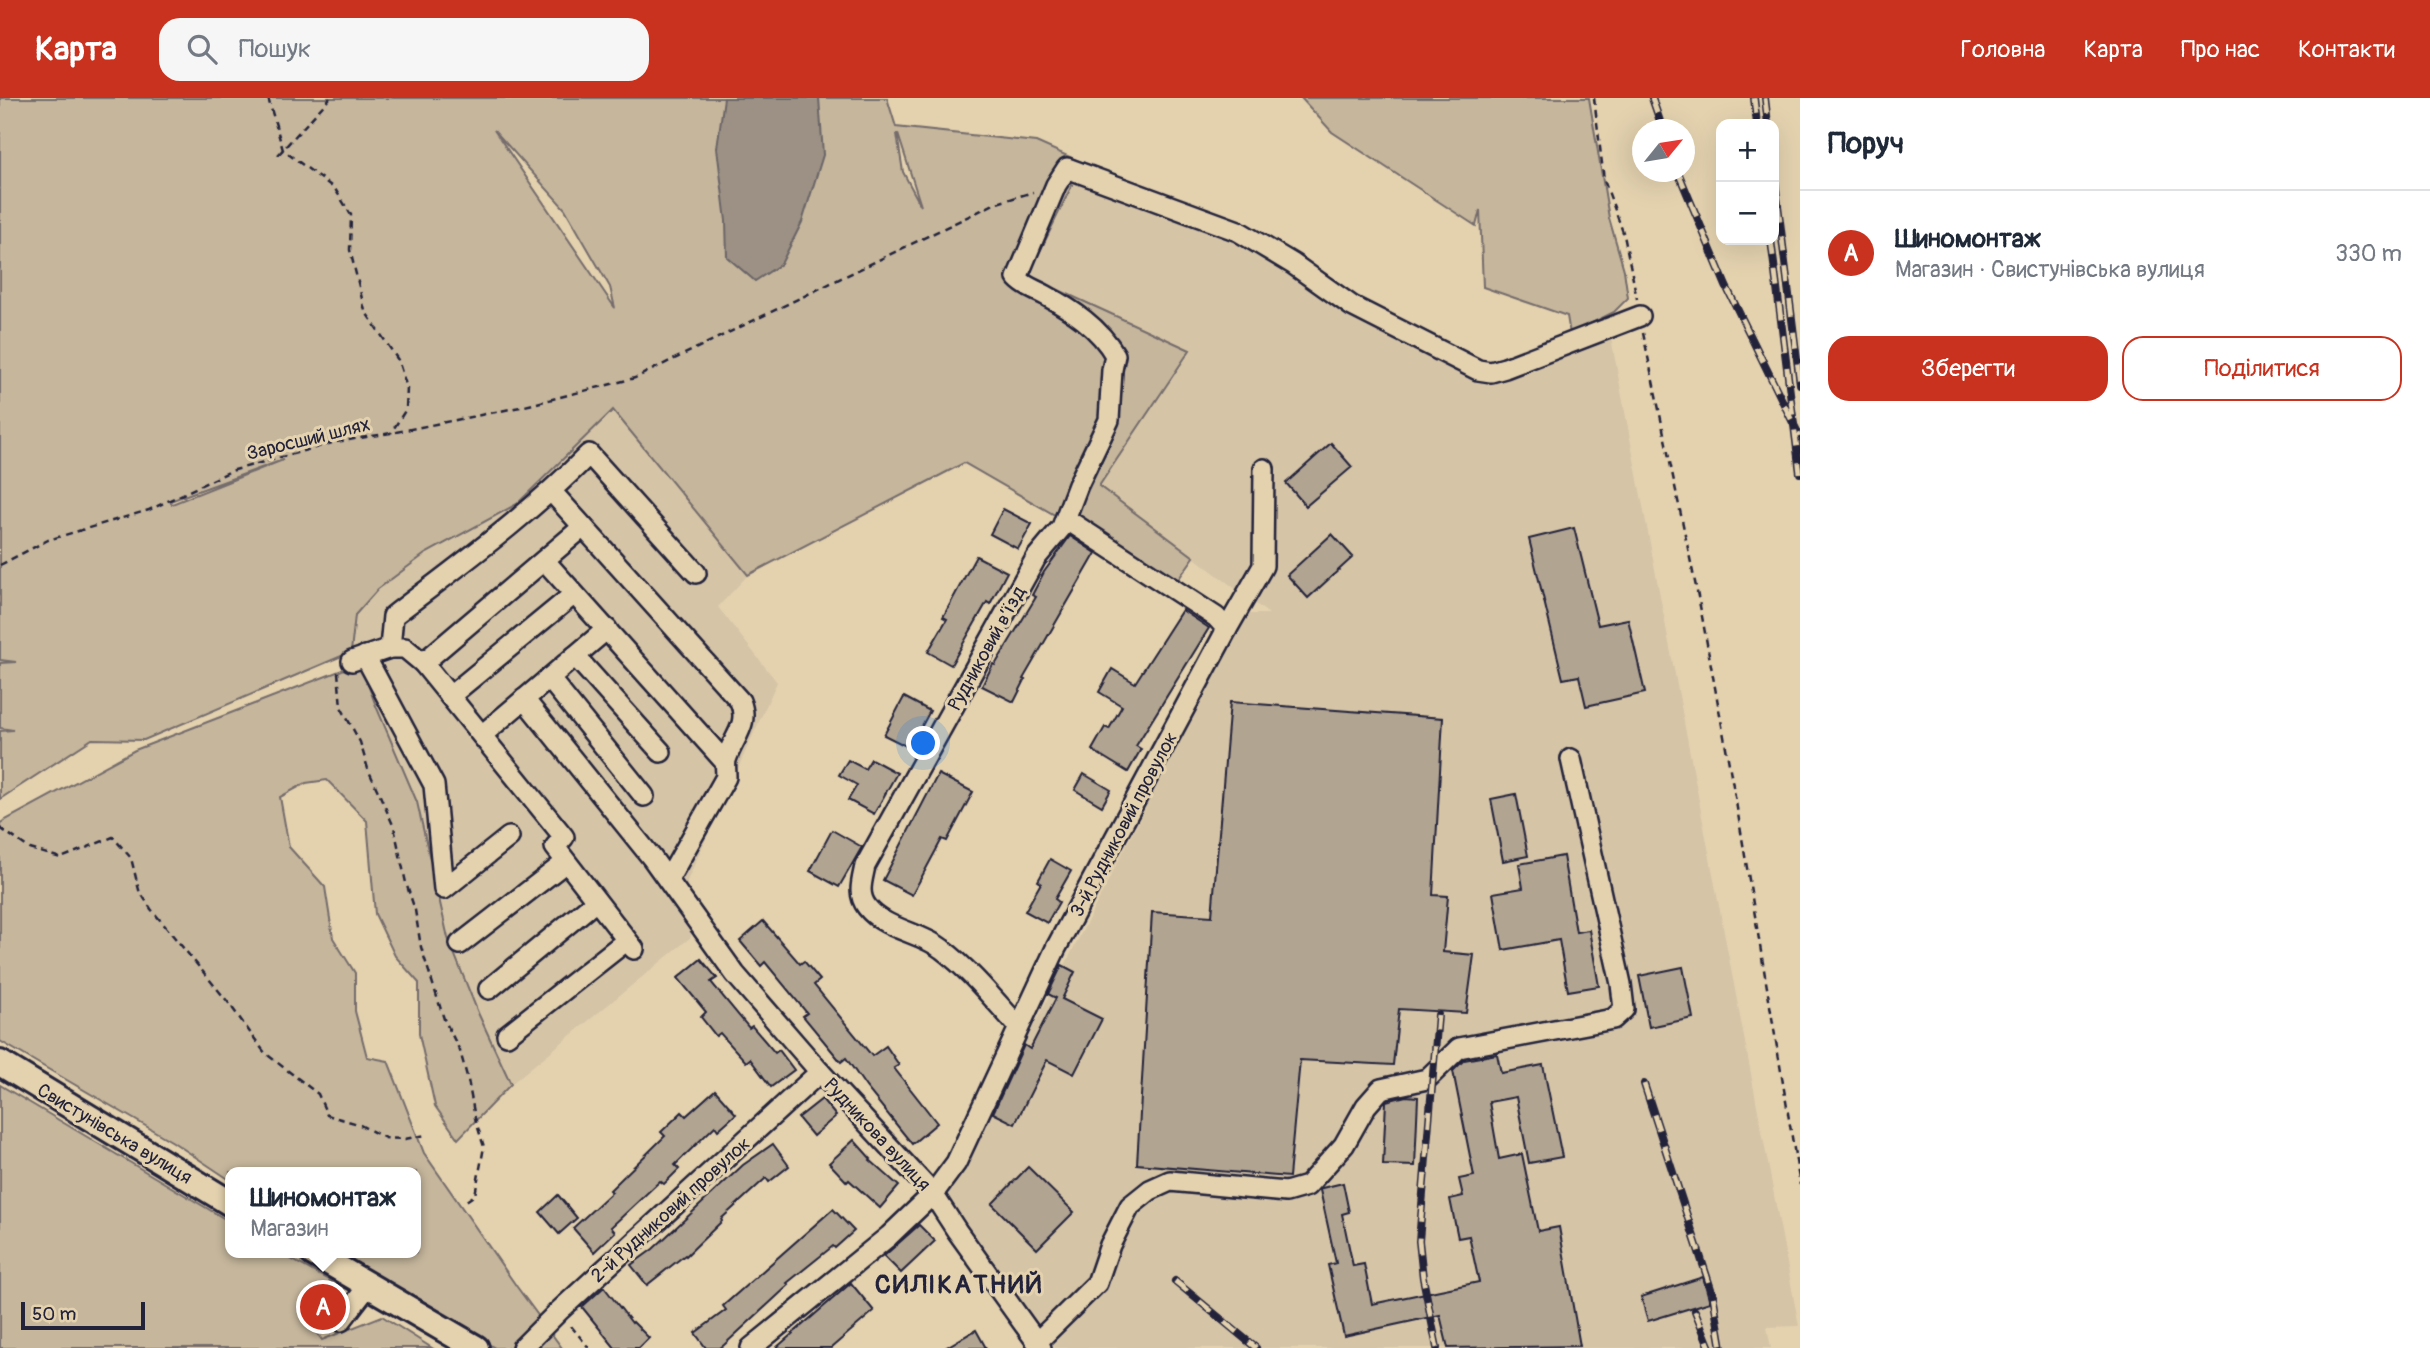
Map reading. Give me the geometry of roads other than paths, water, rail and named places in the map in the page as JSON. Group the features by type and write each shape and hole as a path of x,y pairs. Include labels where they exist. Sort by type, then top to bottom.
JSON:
{"main road":[{"name":"Свистунівська вулиця","path":"0,1063 225,1200"},
{"path":"321,1258 476,1348"}],"street":[{"name":"Рудниковий в’їзд","path":"1018,1026 974,978 940,947 879,918 868,909 861,897 861,883 866,866 1024,579 1036,558 1066,519 1078,485 1109,420 1115,355 1105,337 1082,318 1023,285 1017,278 1056,185 1067,167 1238,231 1293,264 1352,306 1478,370 1491,372 1505,368 1640,316"},
{"path":"390,648 393,616 513,525 552,492 589,454 695,573"},
{"name":"3-й Рудниковий провулок","path":"751,1348 889,1236 933,1194 956,1163 1056,948 1263,566 1264,469"},
{"path":"552,492 740,701 745,712 741,728 725,762 726,777 668,880"},
{"path":"1066,519 1216,617 1227,629"},
{"path":"423,663 583,527"},
{"path":"545,561 725,762"},
{"path":"450,696 573,594"},
{"path":"482,735 607,629"},
{"path":"507,1035 630,945 555,847 564,837 423,663 405,648 390,648 351,661 435,785 444,889 509,837"},
{"path":"575,656 661,752"},
{"path":"549,678 644,796"},
{"name":"Рудникова вулиця","path":"524,699 668,880 735,974 820,1072 933,1194 1039,1345"},
{"path":"1039,1345 1097,1283 1110,1245 1130,1206 1150,1190 1170,1181 1286,1192 1307,1186 1344,1145 1366,1105 1381,1088 1427,1079 1459,1048 1613,1019 1624,1009 1621,984 1572,758"},
{"path":"460,944 566,862"},
{"path":"489,989 596,901"},
{"name":"2-й Рудниковий провулок","path":"522,1348 820,1072"},
{"path":"341,1321 368,1286"}],"railway":[{"path":"1652,98 1659,119"},
{"path":"1754,98 1756,119"},
{"path":"1765,98 1767,119"},
{"path":"1682,182 1726,286 1800,437"},
{"path":"1775,182 1800,384"},
{"path":"1772,245 1800,473"},
{"path":"1437,1348 1423,1278 1419,1241 1438,1015"},
{"path":"1644,1084 1713,1295 1722,1348"},
{"path":"1175,1281 1256,1348"},
{"path":"1695,1311 1710,1348"}],"place":[{"name":"Шиномонтаж","path":"323,1307"}],"district":[{"name":"СИЛІКАТНИЙ","path":"959,1284"}]}
